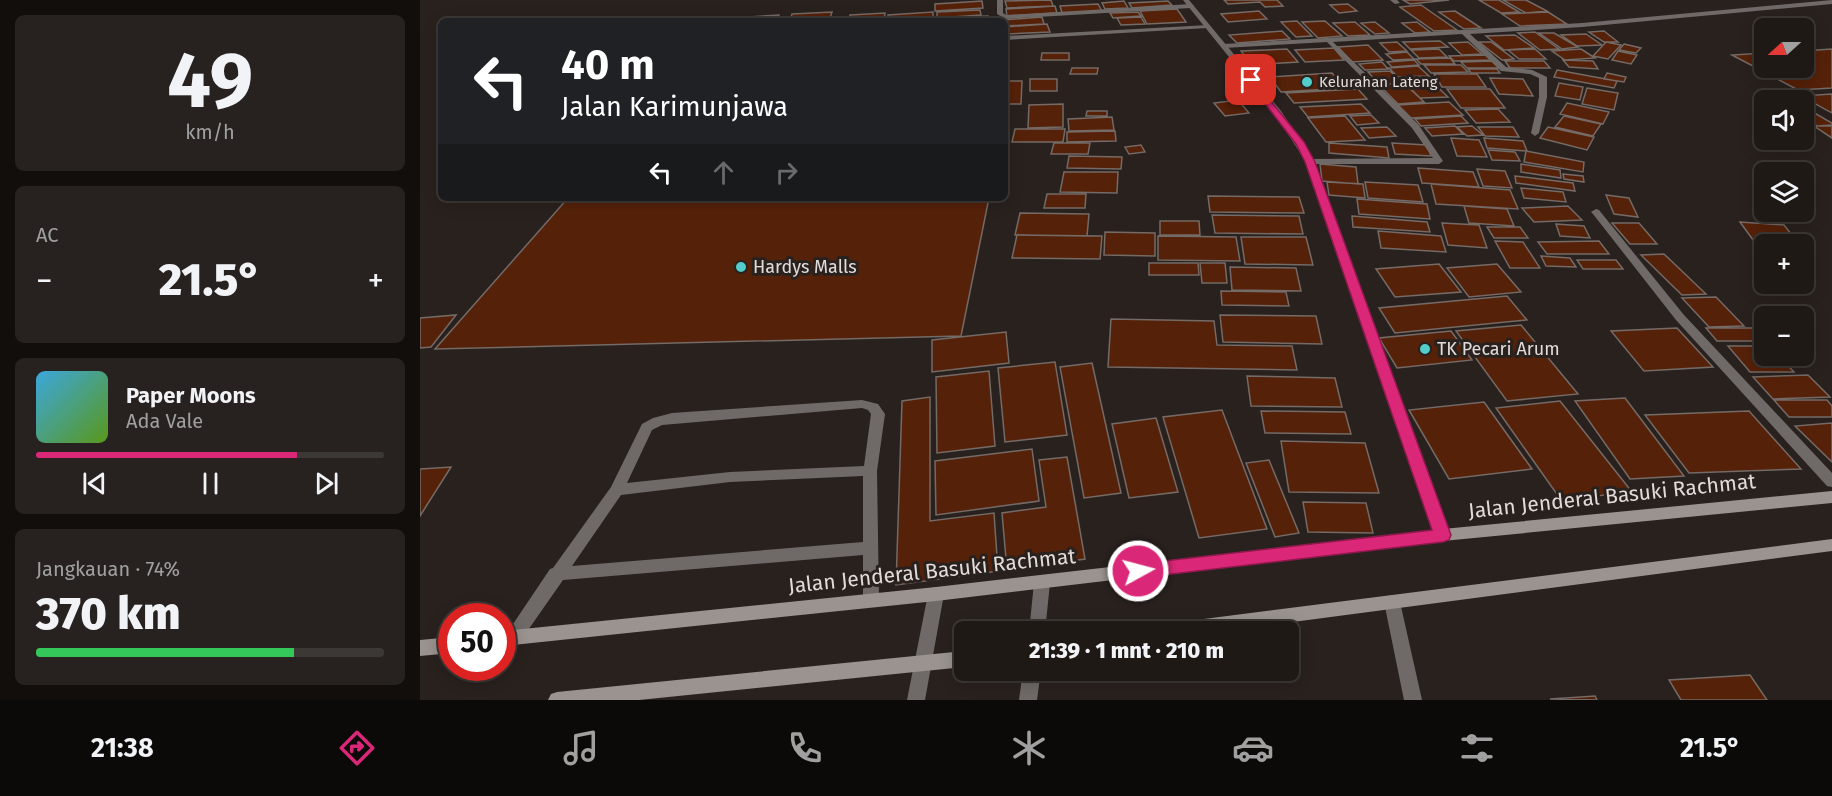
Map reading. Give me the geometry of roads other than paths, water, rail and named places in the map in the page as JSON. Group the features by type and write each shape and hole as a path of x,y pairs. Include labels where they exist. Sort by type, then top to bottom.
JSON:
{"main road":[{"name":"Jalan Jenderal Basuki Rachmat","path":"516,638 1042,583 1443,535 1832,497"},
{"path":"1243,621 1832,545"},
{"path":"420,648 438,646"},
{"path":"557,700 954,660"}],"street":[{"path":"1000,0 1000,14 1005,17 1188,3 1224,46 1278,113 1310,162 1443,535"},
{"path":"1224,46 1330,42 1681,18 1832,2"},
{"path":"1008,38 1207,26"},
{"path":"1464,32 1504,69 1532,72 1543,77 1543,97 1535,133"},
{"path":"1310,162 1439,161 1415,126 1330,42"},
{"path":"1596,212 1653,287 1832,482"},
{"path":"516,628 617,490 647,427 658,420 672,418 862,404 873,407 878,414 870,471 871,600"},
{"path":"617,490 730,477 870,471"},
{"path":"556,574 871,548"},
{"path":"1038,621 1042,583"},
{"path":"916,700 925,664 936,594"},
{"path":"1392,602 1413,700"},
{"path":"1028,700 1031,681"}],"place":[{"name":"Kelurahan Lateng","path":"1307,82"},
{"name":"Hardys Malls","path":"741,267"},
{"name":"TK Pecari Arum","path":"1425,349"}]}
